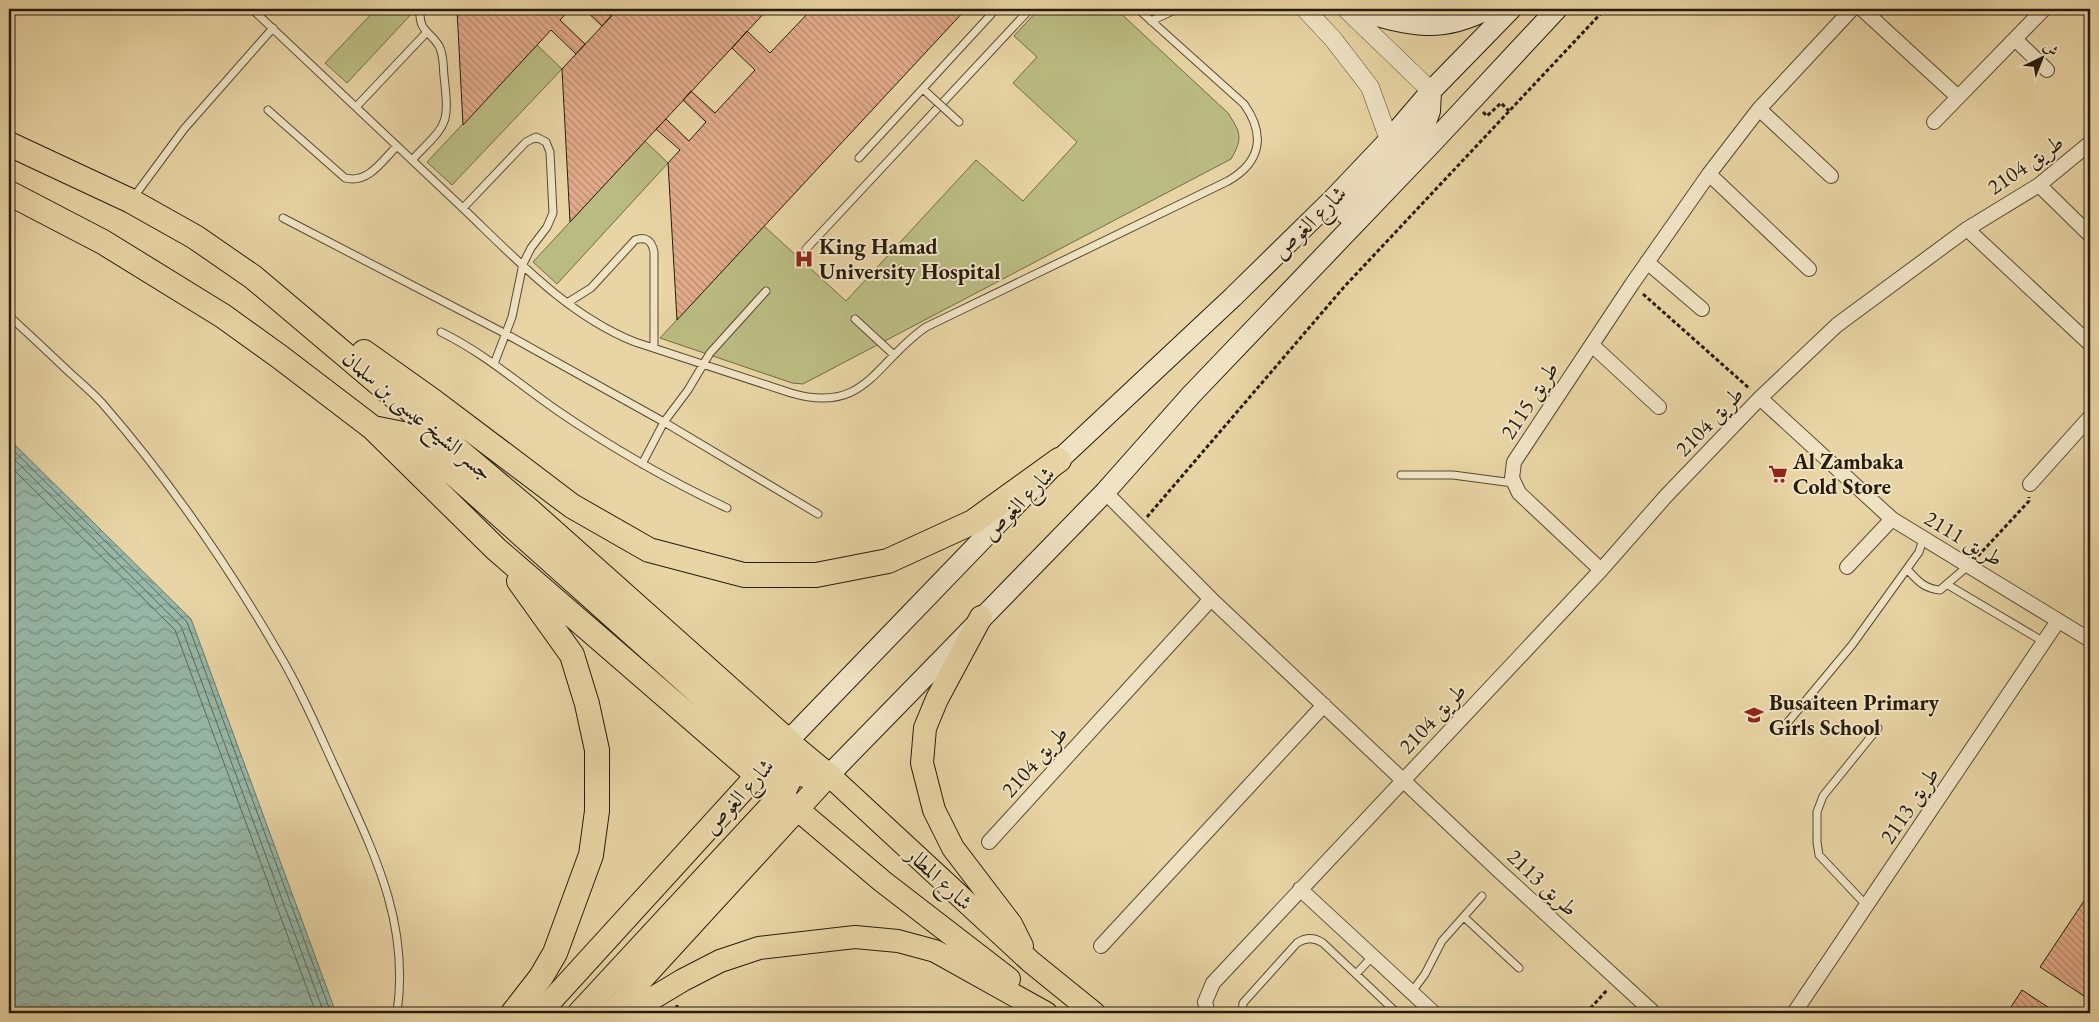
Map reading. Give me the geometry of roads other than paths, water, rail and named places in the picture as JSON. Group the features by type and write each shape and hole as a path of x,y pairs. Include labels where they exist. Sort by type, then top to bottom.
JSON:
{"highway":[{"name":"جسر الشيخ عيسى بن سلمان","path":"9,144 131,201 195,237 253,277 530,511 788,741"},
{"name":"جسر الشيخ عيسى بن سلمان","path":"9,192 103,242 208,307 280,357 373,428 496,549 765,767"},
{"path":"305,320 345,338 581,511 649,550 744,575 816,575 888,562 973,522 1059,460"},
{"path":"373,428 402,434 424,447 765,767 784,768 794,772 817,776 829,775"},
{"path":"496,549 572,655 587,704 597,750 598,812 591,855 556,953 514,1013"},
{"path":"580,1013 789,803 794,761 788,741"}],"main road":[{"path":"1353,9 1398,21 1428,26 1468,19 1488,9"},
{"name":"شارع الغوص","path":"540,1013 788,741 1059,460 1273,259 1389,140 1432,91 1512,9"},
{"name":"شارع الغوص","path":"611,1013 789,803 829,775 1105,492 1191,395 1420,156 1557,9"},
{"path":"1191,395 1202,372 1424,128 1430,111 1432,91"},
{"path":"981,617 937,699 925,728 922,763 934,810 953,848 1011,924 1031,962"},
{"name":"شارع المطار","path":"788,741 829,775 1031,962 1094,1013"},
{"name":"شارع المطار","path":"765,767 789,803 882,881 1053,1013"},
{"path":"628,1013 682,980 720,961 769,946 855,937 898,942 935,951 1046,1013"}],"street":[{"path":"1305,9 1333,39 1370,87 1389,140"},
{"path":"1346,9 1432,91"},
{"name":"طريق 2115","path":"1513,483 1511,474 1514,462 1632,284 1709,174 1759,109 1852,9"},
{"path":"1862,9 1958,97"},
{"path":"1934,122 2044,9"},
{"path":"2015,39 2047,70"},
{"path":"1759,109 1830,176"},
{"name":"طريق 2104","path":"1207,1007 1213,983 1601,570 1666,496 1760,398 1837,325 1967,229 2039,185 2090,143"},
{"path":"1709,174 1810,268"},
{"path":"2039,185 2090,235"},
{"path":"1967,229 2090,344"},
{"path":"1647,262 1702,309"},
{"path":"1592,344 1659,407"},
{"name":"طريق 2111","path":"1760,398 1892,519 2090,640"},
{"path":"2030,484 2090,417"},
{"path":"1513,483 1519,493 1601,570"},
{"name":"طريق 2104","path":"1105,492 1211,599 1403,780"},
{"path":"1847,567 1892,519"},
{"name":"طريق 2104","path":"989,842 1211,599"},
{"name":"طريق 2113","path":"1794,1013 2058,620"},
{"path":"1101,946 1324,705"},
{"name":"طريق 2113","path":"1403,780 1654,1013"},
{"path":"1300,889 1434,1013"}],"lane":[{"path":"252,9 523,264 582,316 617,335 810,399 830,399 849,394 866,384 894,354 926,327 1242,173 1252,161 1257,147 1258,131 1253,117 1244,104 1138,9"},
{"path":"859,158 996,9"},
{"path":"806,249 1030,9"},
{"path":"1151,21 1177,9"},
{"path":"412,160 443,126 447,111 440,49 421,24 420,11"},
{"path":"131,201 184,129 273,28"},
{"path":"356,107 426,33"},
{"path":"923,89 959,122"},
{"path":"268,110 344,178 353,181 362,179 370,174 397,146"},
{"path":"463,208 526,142 536,137 546,142 550,152 553,213 547,227 531,248 523,264 518,296 494,364"},
{"path":"283,218 506,334 664,422 818,514"},
{"path":"567,303 591,288 635,240 646,239 650,242 654,252 654,348"},
{"path":"642,464 664,422 688,390 710,353 766,291"},
{"path":"9,316 100,401 156,468 214,551 279,653 320,735 379,866 392,908 399,951 400,994 397,1013"},
{"path":"855,319 894,354"},
{"path":"441,332 465,344 584,428 642,464 727,508"},
{"path":"1401,475 1454,475 1513,483"},
{"path":"1788,722 1852,645 1919,552 1923,539"},
{"path":"1907,569 1919,582 1929,589 1940,590 1969,565"},
{"path":"1948,585 2044,642"},
{"path":"1867,906 1819,855 1816,842 1817,812 1824,796 1878,728"},
{"path":"1411,993 1425,974 1438,947 1482,896"},
{"path":"1464,917 1519,968"},
{"path":"1242,1013 1243,1003 1302,940 1313,938 1318,940 1397,1013"},
{"path":"1356,974 1372,957"}],"water":[{"path":"9,439 191,619 336,1013 9,1013"}],"place":[{"name":"King Hamad University Hospital","path":"804,259"},
{"name":"Al Zambaka Cold Store","path":"1778,474"},
{"name":"Busaiteen Primary Girls School","path":"1754,715"}]}
